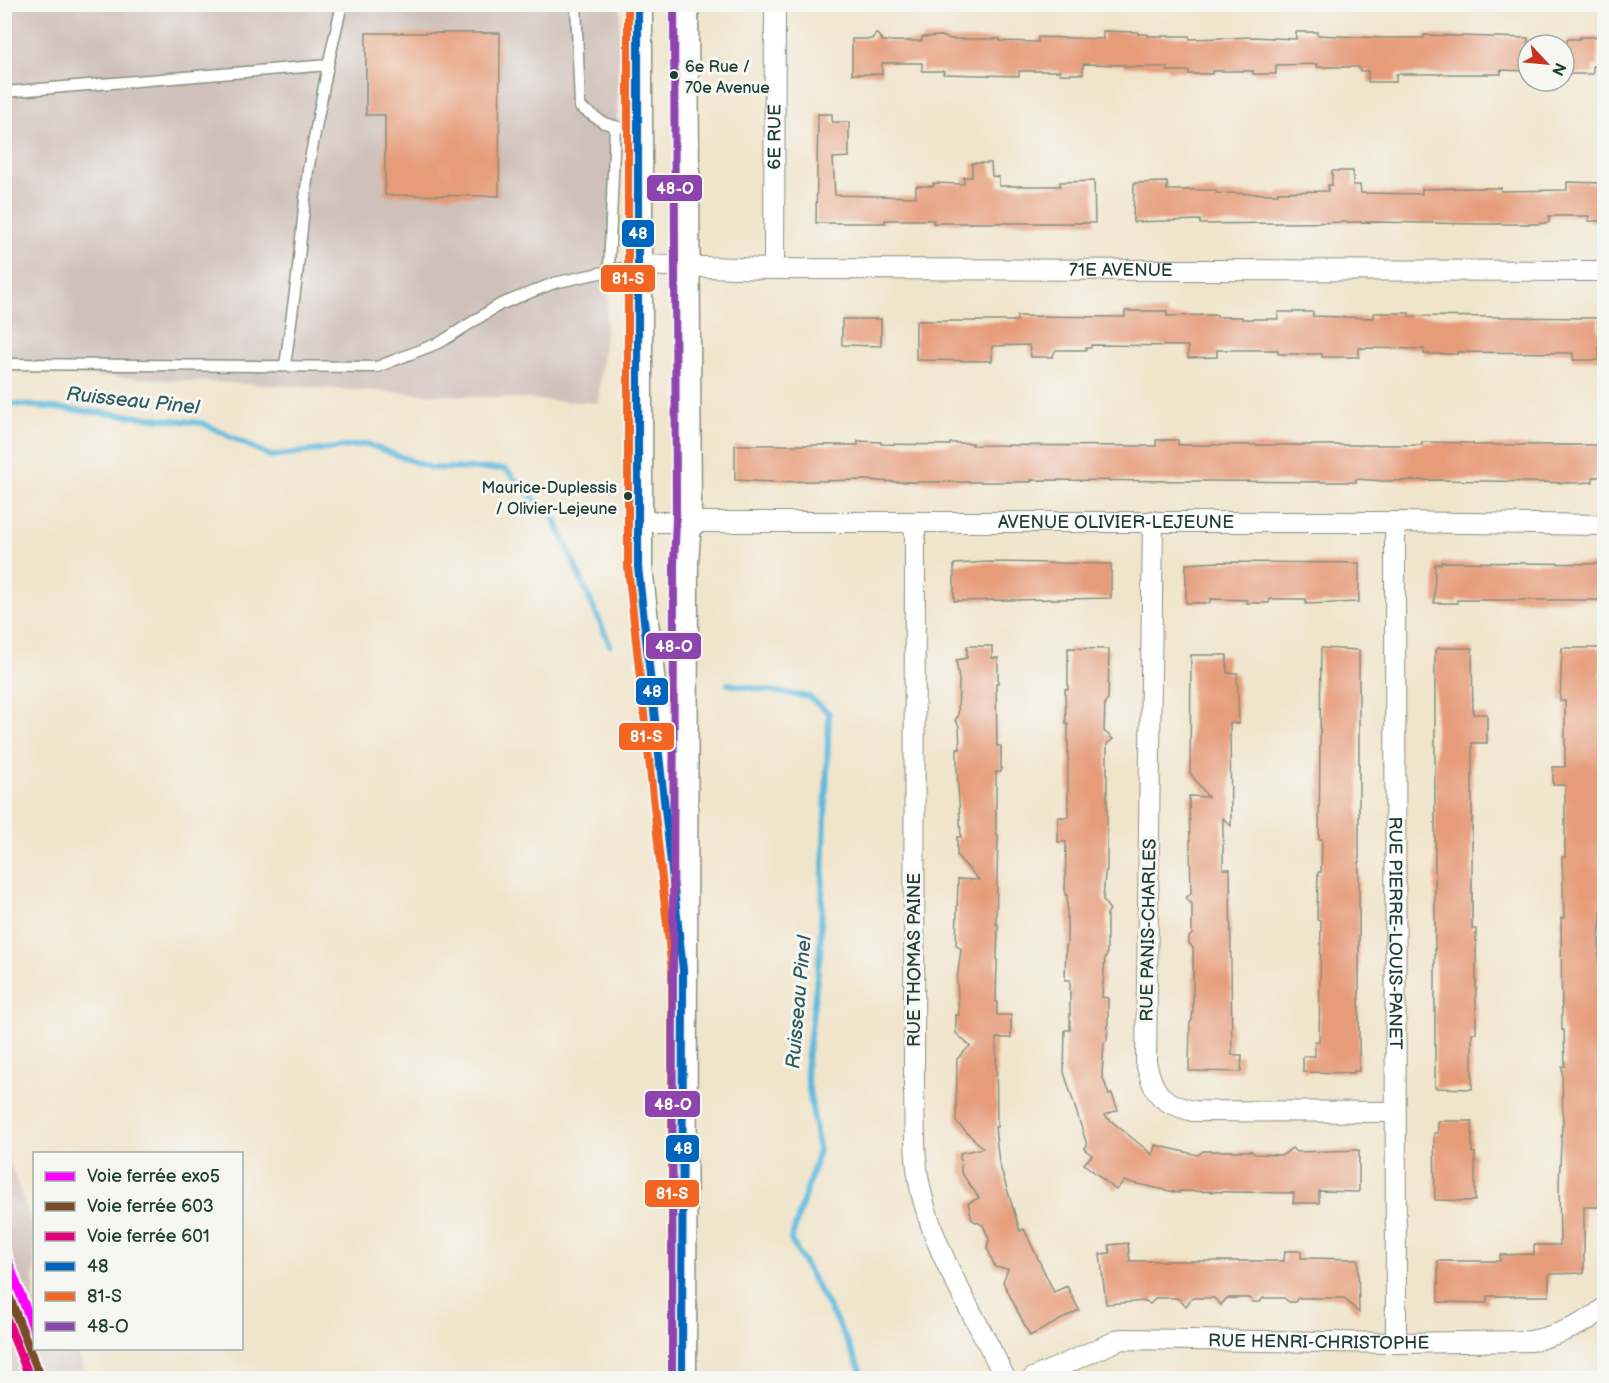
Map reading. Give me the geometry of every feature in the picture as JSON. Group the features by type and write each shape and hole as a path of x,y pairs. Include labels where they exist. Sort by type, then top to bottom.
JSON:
{"street":[{"path":"638,4 626,129 637,265 638,567 683,970"},
{"path":"682,1378 684,562 687,521 684,4"},
{"name":"6E RUE","path":"774,269 775,4"},
{"name":"71E AVENUE","path":"637,265 774,269 1605,271"},
{"name":"AVENUE OLIVIER-LEJEUNE","path":"638,522 1599,524"},
{"name":"RUE PANIS-CHARLES","path":"1154,522 1146,1062 1151,1082 1160,1097 1176,1107 1193,1111 1395,1112"},
{"name":"RUE PIERRE-LOUIS-PANET","path":"1395,522 1396,1343"},
{"name":"RUE THOMAS PAINE","path":"915,523 914,1089 918,1176 924,1204 941,1252 1005,1378"},
{"name":"RUE HENRI-CHRISTOPHE","path":"1033,1378 1121,1339 1396,1343 1531,1341 1550,1337 1587,1322 1604,1308"}],"lane":[{"path":"285,366 308,170 342,4"},
{"path":"576,4 580,107 604,123 626,129 609,269"},
{"path":"4,92 328,65"},
{"path":"4,364 377,367 441,342 499,305 554,283 609,269 637,265"}],"shaded area":[{"path":"4,5 620,5 615,233 598,403 5,371"},
{"path":"4,1145 33,1227 33,1350 76,1350 87,1378 5,1378"}],"building":[{"path":"1103,31 1138,32 1138,34 1148,34 1148,36 1189,36 1190,39 1254,37 1296,39 1296,32 1382,38 1424,38 1424,35 1516,38 1516,71 1501,70 1501,74 1396,74 1396,82 1368,82 1368,71 1360,71 1359,67 1317,67 1318,64 1276,65 1276,74 1253,74 1253,71 1212,71 1212,74 1189,74 1189,71 1167,71 1167,67 1083,64 1083,74 1060,74 1060,71 1019,71 1019,76 943,74 944,71 922,71 922,63 882,63 882,74 852,74 852,39 872,39 876,33 883,41 922,41 922,37 941,36 951,39 1038,42 1038,37 1103,39"},
{"path":"366,33 500,33 499,196 385,195 385,115 366,115"},
{"path":"1580,37 1598,37 1597,66 1593,66 1593,74 1576,74 1576,39"},
{"path":"818,114 832,114 832,122 849,122 849,157 833,158 835,195 916,197 916,186 934,186 933,183 964,184 964,177 972,177 972,163 991,163 992,176 999,177 999,186 1060,186 1060,182 1094,181 1095,223 933,223 934,220 885,220 885,223 816,223"},
{"path":"1332,171 1353,171 1353,185 1360,185 1361,193 1422,194 1422,189 1467,188 1501,188 1501,191 1567,190 1567,182 1605,183 1605,221 1588,221 1589,216 1549,216 1549,222 1538,224 1373,222 1200,224 1200,220 1133,222 1134,183 1167,182 1167,190 1216,190 1216,193 1278,194 1278,192 1328,191 1328,185 1332,185"},
{"path":"1125,311 1167,311 1167,316 1217,315 1217,317 1242,317 1242,319 1278,319 1278,312 1313,312 1313,316 1374,318 1374,313 1409,313 1409,316 1598,318 1599,360 1573,360 1573,353 1424,354 1424,349 1359,348 1359,357 1278,354 1278,350 1217,350 1217,357 1188,358 1188,346 1091,345 1091,348 1086,348 1086,350 1056,350 1052,357 1031,357 1029,345 992,346 992,361 916,360 916,321 1017,321 1017,316 1125,317"},
{"path":"842,319 881,319 881,346 842,345"},
{"path":"1156,440 1178,440 1178,445 1422,445 1422,442 1473,443 1473,445 1605,445 1605,477 1593,477 1593,482 1575,483 1356,479 1356,482 1031,480 1031,482 895,482 864,480 773,482 735,480 735,445 858,445 858,441 881,442 881,444 1156,446"},
{"path":"989,562 1111,564 1111,598 954,601 954,564"},
{"path":"1218,562 1359,563 1359,602 1306,604 1306,599 1270,599 1269,603 1247,603 1247,600 1210,599 1210,603 1186,603 1186,564"},
{"path":"1441,562 1605,564 1604,600 1457,600 1457,603 1434,603 1435,564 1441,564"},
{"path":"967,646 992,646 992,658 998,658 997,746 1001,746 1001,772 996,772 996,835 998,835 996,924 998,924 996,1002 997,1015 1011,1015 1011,1038 996,1038 997,1127 995,1127 999,1163 1020,1231 1024,1229 1054,1292 1067,1286 1079,1310 1030,1336 1003,1282 1008,1269 995,1267 987,1248 989,1239 983,1225 972,1220 968,1203 979,1198 961,1172 960,1153 983,1148 956,1122 957,1059 970,1046 956,1033 956,1015 959,1015 957,980 961,949 956,945 958,879 979,880 957,856 957,837 961,837 957,768 957,748 960,749 959,726 955,720 958,716 959,680 956,660 967,658"},
{"path":"1068,648 1109,649 1108,699 1105,702 1104,731 1113,739 1107,744 1107,870 1103,900 1110,910 1107,913 1107,955 1102,997 1108,998 1108,1023 1102,1075 1109,1095 1112,1094 1118,1110 1104,1115 1153,1155 1155,1145 1198,1155 1203,1151 1251,1151 1255,1154 1283,1155 1292,1148 1296,1152 1359,1150 1359,1192 1319,1191 1319,1203 1293,1203 1294,1193 1179,1191 1179,1193 1124,1181 1116,1190 1084,1164 1092,1155 1084,1149 1087,1145 1064,1072 1065,1030 1070,1030 1070,980 1065,980 1066,842 1058,842 1058,817 1068,817 1068,724 1066,724 1065,689 1068,689"},
{"path":"1321,648 1359,650 1359,1071 1354,1071 1354,1073 1303,1072 1303,1056 1315,1056 1315,1041 1319,1041 1321,921 1317,920 1318,872 1321,872 1322,839 1319,839"},
{"path":"1472,648 1473,714 1487,714 1487,743 1472,743 1472,929 1476,929 1476,1033 1472,1033 1472,1089 1435,1088 1435,650"},
{"path":"1562,648 1600,648 1601,654 1601,791 1599,791 1601,918 1599,939 1601,1207 1584,1207 1584,1273 1549,1274 1549,1296 1487,1296 1487,1303 1438,1302 1438,1261 1500,1261 1500,1255 1534,1254 1534,1245 1560,1245 1562,1066 1565,1066 1564,1030 1562,1030 1561,918 1564,918 1562,857 1565,857 1565,785 1553,785 1553,767 1565,767 1565,701 1560,701"},
{"path":"1191,655 1227,655 1227,673 1237,673 1239,724 1230,723 1231,826 1223,818 1223,869 1230,869 1232,1055 1242,1055 1241,1072 1189,1071 1190,1023 1193,1009 1193,948 1189,943 1189,937 1192,934 1192,904 1186,898 1191,893 1189,796 1208,797 1190,773"},
{"path":"1438,1121 1472,1121 1475,1201 1435,1200 1434,1133 1438,1133"},
{"path":"1128,1243 1130,1261 1284,1261 1285,1251 1301,1251 1301,1258 1358,1259 1359,1313 1344,1298 1298,1298 1295,1302 1289,1302 1284,1298 1263,1298 1260,1302 1253,1302 1249,1298 1227,1298 1221,1305 1214,1298 1192,1298 1186,1306 1177,1298 1156,1298 1150,1304 1146,1301 1106,1304 1100,1254 1110,1253 1109,1245"}],"waterway":[{"name":"Ruisseau Pinel","path":"4,403 202,423 271,456 367,444 431,468 505,469 554,518 610,645"},
{"name":"Ruisseau Pinel","path":"728,684 809,697 829,713 820,952 806,1070 819,1151 791,1240 843,1333 864,1378"}],"rail line":[{"name":"exo5","path":"4,1251 33,1327"},
{"name":"603","path":"4,1284 41,1378"},
{"name":"601","path":"4,1313 30,1378"}],"transit line":[{"name":"81-S","path":"628,4 628,567 672,971 672,1378"},
{"name":"48","path":"638,4 638,567 683,970 682,1378"},
{"name":"48-O","path":"672,1378 674,562 676,521 674,4"}],"place":[{"name":"6e Rue / 70e Avenue","path":"674,75"},
{"name":"Maurice-Duplessis / Olivier-Lejeune","path":"628,496"}]}
